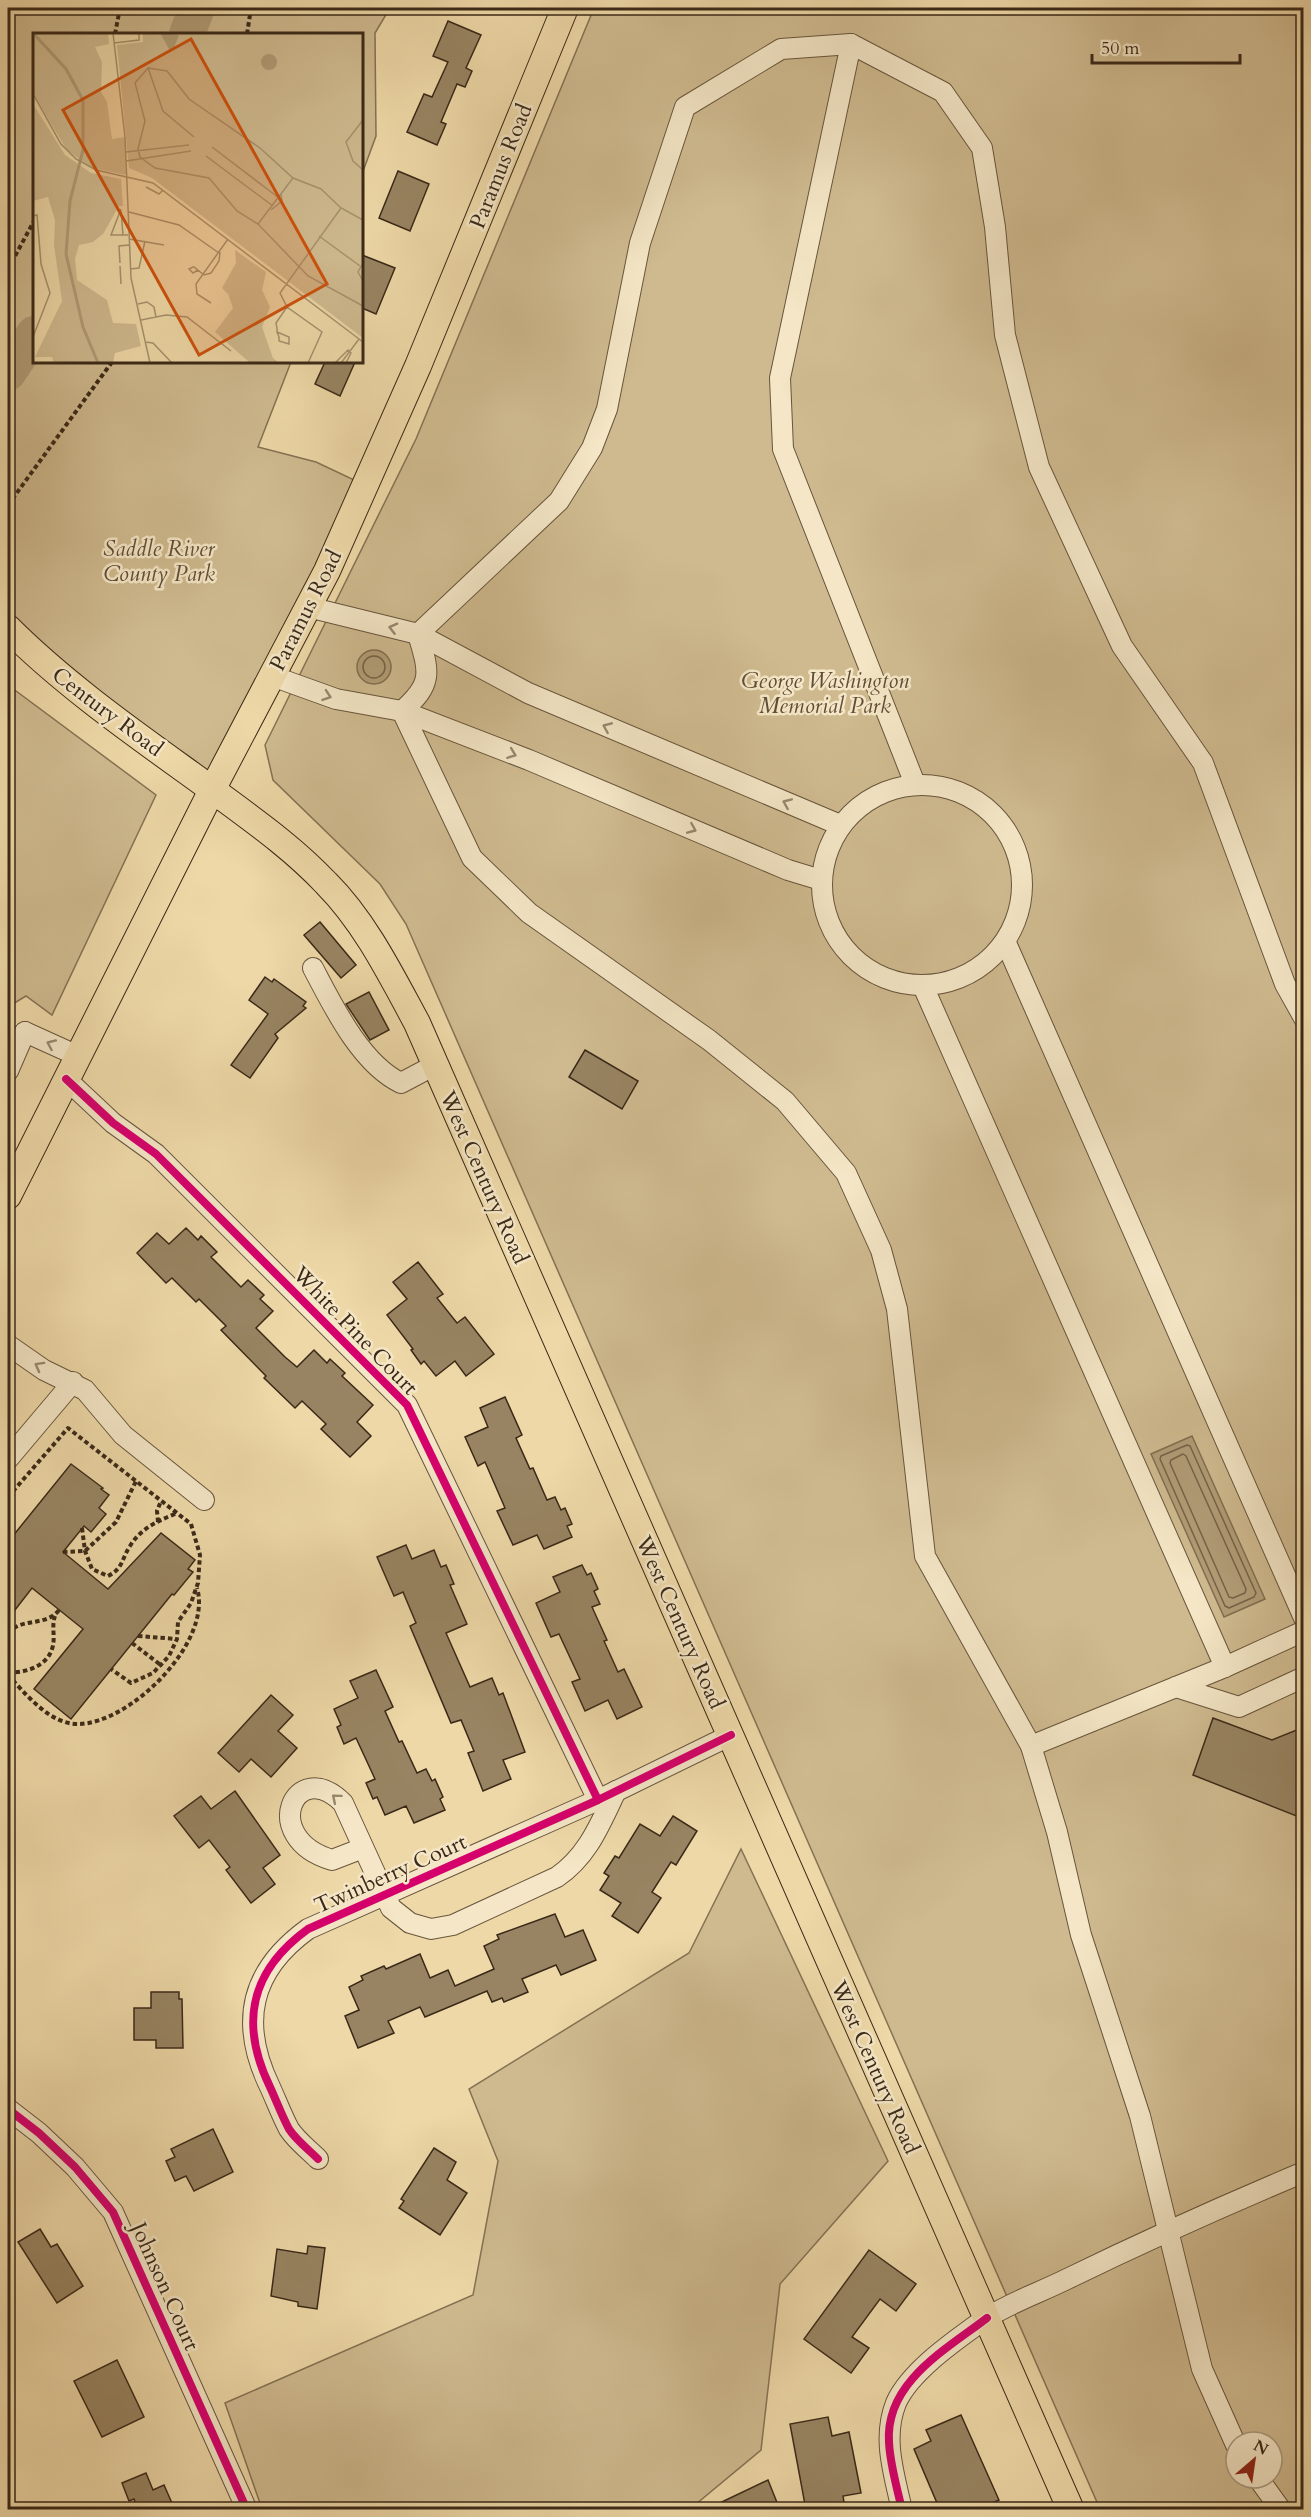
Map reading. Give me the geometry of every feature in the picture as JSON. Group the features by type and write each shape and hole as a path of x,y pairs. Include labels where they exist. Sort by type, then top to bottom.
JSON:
{"main road":[{"name":"Paramus Road","path":"8,1196 212,790 308,607 367,486 565,8"},
{"name":"Century Road","path":"8,628 63,677 212,790"},
{"name":"West Century Road","path":"212,790 286,844 328,884 358,922 389,972 435,1065 1071,2510"}],"street":[{"path":"418,634 559,501 592,448 607,409 640,243 685,107 781,49 851,44 943,92 982,148 995,227 1005,335 1039,467 1122,646 1203,763 1285,984 1304,1018"},
{"path":"851,44 780,378 783,449 915,784"},
{"path":"308,607 418,634 528,693 840,825"},
{"path":"402,711 421,694 428,667 418,634"},
{"path":"272,676 336,699 402,711 529,760 788,870 821,880"},
{"path":"402,711 472,858 530,913 709,1040 785,1101 846,1173 881,1250 897,1310 925,1556 1031,1746 1057,1832 1081,1935 1140,2116 1202,2369 1229,2430"},
{"path":"915,784 952,789 986,806 1010,835 1023,871 1021,908 1006,943 983,966 955,981 923,986 883,978 849,955 827,920 821,880 827,851 840,825 873,797 915,784"},
{"path":"1006,943 1304,1617"},
{"path":"313,968 345,1027 387,1077 401,1083 435,1065"},
{"path":"923,986 1225,1667"},
{"path":"25,1032 78,1056"},
{"path":"8,1043 25,1032"},
{"path":"8,1071 25,1032"},
{"name":"White Pine Court","path":"66,1079 113,1123 156,1154 407,1405 598,1800"},
{"path":"8,1345 44,1370 73,1382 93,1398 123,1435 204,1500"},
{"path":"8,1459 73,1382"},
{"path":"1031,1746 1225,1667 1304,1631"},
{"path":"1176,1687 1239,1707 1304,1677"},
{"name":"Twinberry Court","path":"318,2159 290,2130 258,2062 252,2029 254,2004 261,1982 273,1960 287,1944 308,1929 598,1800 731,1736"},
{"path":"363,1848 391,1908 410,1923 431,1929 453,1925 557,1878 568,1870 587,1848 616,1791"},
{"name":"Johnson Court","path":"8,2109 39,2133 75,2167 113,2212 247,2510"},
{"path":"902,2510 888,2439 897,2401 908,2383 923,2368 987,2318 1168,2229 1304,2172"},
{"path":"1267,2490 1281,2510"}],"path":[{"path":"114,33 120,8"},
{"path":"247,33 251,8"},
{"path":"8,268 33,223"},
{"path":"8,505 111,363"},
{"path":"8,1497 68,1428 191,1524 198,1547 200,1569 191,1603 178,1622 177,1639 162,1666 142,1680 131,1683 111,1669"},
{"path":"63,1552 85,1551 116,1522 136,1481"},
{"path":"158,1522 157,1511 161,1501"},
{"path":"82,1528 85,1551 92,1569 108,1576 116,1572 130,1545 139,1535 177,1513"},
{"path":"8,1673 53,1718 78,1724 112,1716 138,1698 170,1668 188,1644 200,1609 197,1586"},
{"path":"8,1673 28,1670 48,1657 53,1646 51,1628 59,1610"},
{"path":"8,1633 16,1624 55,1616"},
{"path":"138,1635 177,1639"},
{"path":"132,1643 162,1666"}],"green space":[{"name":"Saddle River County Park","path":"8,8 390,8 375,33 376,136 363,171 363,33 33,33 33,363 291,363 258,447 316,462 367,486 212,790 8,628"},
{"name":"George Washington Memorial Park","path":"594,8 1303,8 1303,2509 1100,2509 406,924 380,884 273,780 265,745 416,439"},
{"path":"8,685 156,795 52,1015 26,996 8,1007"},
{"path":"741,1849 888,2161 780,2284 761,2450 690,2509 262,2509 225,2403 473,2295 498,2161 469,2089 689,1953"}],"water":[{"path":"374,650 386,655 391,667 386,679 374,684 362,679 357,667 362,655"},
{"path":"1192,1436 1265,1599 1224,1617 1151,1454"}],"building":[{"path":"448,21 481,35 466,68 472,71 465,87 457,84 441,122 446,124 437,145 407,132 424,94 432,97 448,62 433,56"},
{"path":"398,171 429,184 410,231 379,218"},
{"path":"363,255 395,268 376,314 363,308"},
{"path":"325,363 355,363 340,396 315,384"},
{"path":"320,922 356,965 341,978 304,935"},
{"path":"265,977 272,982 274,979 306,1002 303,1006 306,1008 275,1034 278,1038 250,1078 231,1065 268,1014 249,1000"},
{"path":"369,992 389,1030 370,1040 346,1004"},
{"path":"585,1050 638,1081 622,1109 569,1077"},
{"path":"186,1228 198,1240 201,1236 217,1252 211,1257 241,1287 248,1280 264,1295 260,1299 273,1311 256,1328 285,1357 297,1367 314,1350 327,1363 330,1359 345,1373 342,1376 373,1405 357,1422 371,1436 350,1457 321,1429 326,1424 302,1401 295,1408 264,1378 266,1376 221,1330 226,1326 199,1299 196,1302 172,1278 166,1283 137,1253 157,1233 169,1244"},
{"path":"418,1262 443,1294 437,1298 457,1323 465,1317 494,1354 466,1376 455,1361 436,1376 424,1361 421,1364 411,1350 413,1349 387,1315 407,1299 393,1282"},
{"path":"505,1397 522,1435 516,1438 530,1469 533,1468 547,1500 555,1497 561,1510 565,1508 572,1524 567,1526 572,1537 544,1549 537,1535 513,1545 497,1511 505,1508 485,1462 478,1466 465,1437 488,1427 480,1408"},
{"path":"71,1464 109,1495 99,1508 106,1514 91,1532 84,1526 63,1552 108,1589 161,1533 195,1560 188,1569 193,1572 174,1595 172,1594 71,1719 34,1689 83,1629 32,1588 8,1619 8,1542"},
{"path":"406,1545 412,1559 434,1550 441,1567 446,1565 454,1584 450,1585 467,1624 446,1633 470,1687 492,1678 499,1695 503,1693 525,1752 503,1760 511,1779 483,1791 468,1753 474,1751 461,1720 451,1723 410,1626 416,1623 403,1592 394,1596 377,1557"},
{"path":"582,1565 587,1575 591,1573 598,1589 594,1591 600,1604 592,1607 607,1640 604,1641 618,1672 624,1669 642,1707 617,1719 608,1700 585,1711 572,1682 580,1679 559,1634 551,1637 536,1603 560,1592 553,1577"},
{"path":"376,1670 393,1707 385,1711 399,1742 402,1741 417,1773 426,1769 432,1781 435,1779 443,1797 440,1799 445,1810 414,1823 406,1806 385,1815 377,1797 373,1799 366,1783 375,1779 356,1738 344,1744 337,1727 341,1725 334,1709 358,1698 350,1681"},
{"path":"271,1695 293,1715 278,1731 297,1748 271,1777 251,1759 239,1772 218,1753"},
{"path":"1213,1718 1272,1740 1304,1727 1304,1819 1193,1775"},
{"path":"235,1791 280,1855 263,1868 275,1884 251,1903 226,1870 230,1867 209,1840 199,1848 174,1816 201,1796 211,1809"},
{"path":"673,1816 697,1831 676,1865 671,1862 652,1892 661,1898 638,1933 612,1916 621,1903 600,1890 609,1876 604,1873 615,1856 619,1858 640,1824 660,1836"},
{"path":"555,1914 565,1937 583,1930 596,1960 561,1975 556,1965 522,1979 528,1992 504,2002 502,1998 492,2002 487,1991 425,2017 420,2007 388,2021 394,2033 358,2048 345,2016 359,2010 349,1987 363,1980 361,1976 384,1966 386,1969 420,1954 430,1978 448,1970 455,1986 494,1969 484,1946 499,1939 497,1935"},
{"path":"151,1992 179,1992 179,1999 182,1999 183,2048 156,2048 156,2040 134,2040 134,2008 151,2008"},
{"path":"213,2129 233,2172 194,2191 186,2176 175,2181 166,2161 175,2157 171,2149"},
{"path":"434,2148 456,2162 447,2180 467,2193 440,2235 399,2208 404,2201 401,2199"},
{"path":"40,2229 51,2247 57,2244 83,2286 57,2303 18,2242"},
{"path":"308,2246 325,2248 317,2309 298,2306 298,2302 271,2296 277,2249 307,2254"},
{"path":"869,2250 916,2284 896,2311 880,2299 852,2337 869,2348 851,2373 804,2339"},
{"path":"117,2360 144,2417 102,2437 74,2381"},
{"path":"961,2415 999,2500 976,2510 961,2510 959,2504 940,2510 914,2449 931,2441 926,2430"},
{"path":"828,2417 832,2436 849,2432 861,2493 843,2496 845,2508 806,2510 790,2424"},
{"path":"146,2473 153,2490 164,2485 175,2510 138,2510 134,2499 129,2501 122,2483"},
{"path":"768,2480 780,2510 705,2510"}],"waterway":[{"path":"187,33 197,8"},
{"path":"8,373 33,336"}],"cycle path":[{"path":"66,1079 113,1123 156,1154 407,1405 598,1800"},
{"path":"318,2159 289,2129 260,2064 255,2041 253,2020 262,1981 273,1962 288,1945 308,1929 598,1800 731,1735"},
{"path":"8,2109 39,2133 75,2167 113,2212 247,2510"},
{"path":"902,2510 892,2468 889,2442 890,2421 897,2402 921,2369 987,2318"}]}
